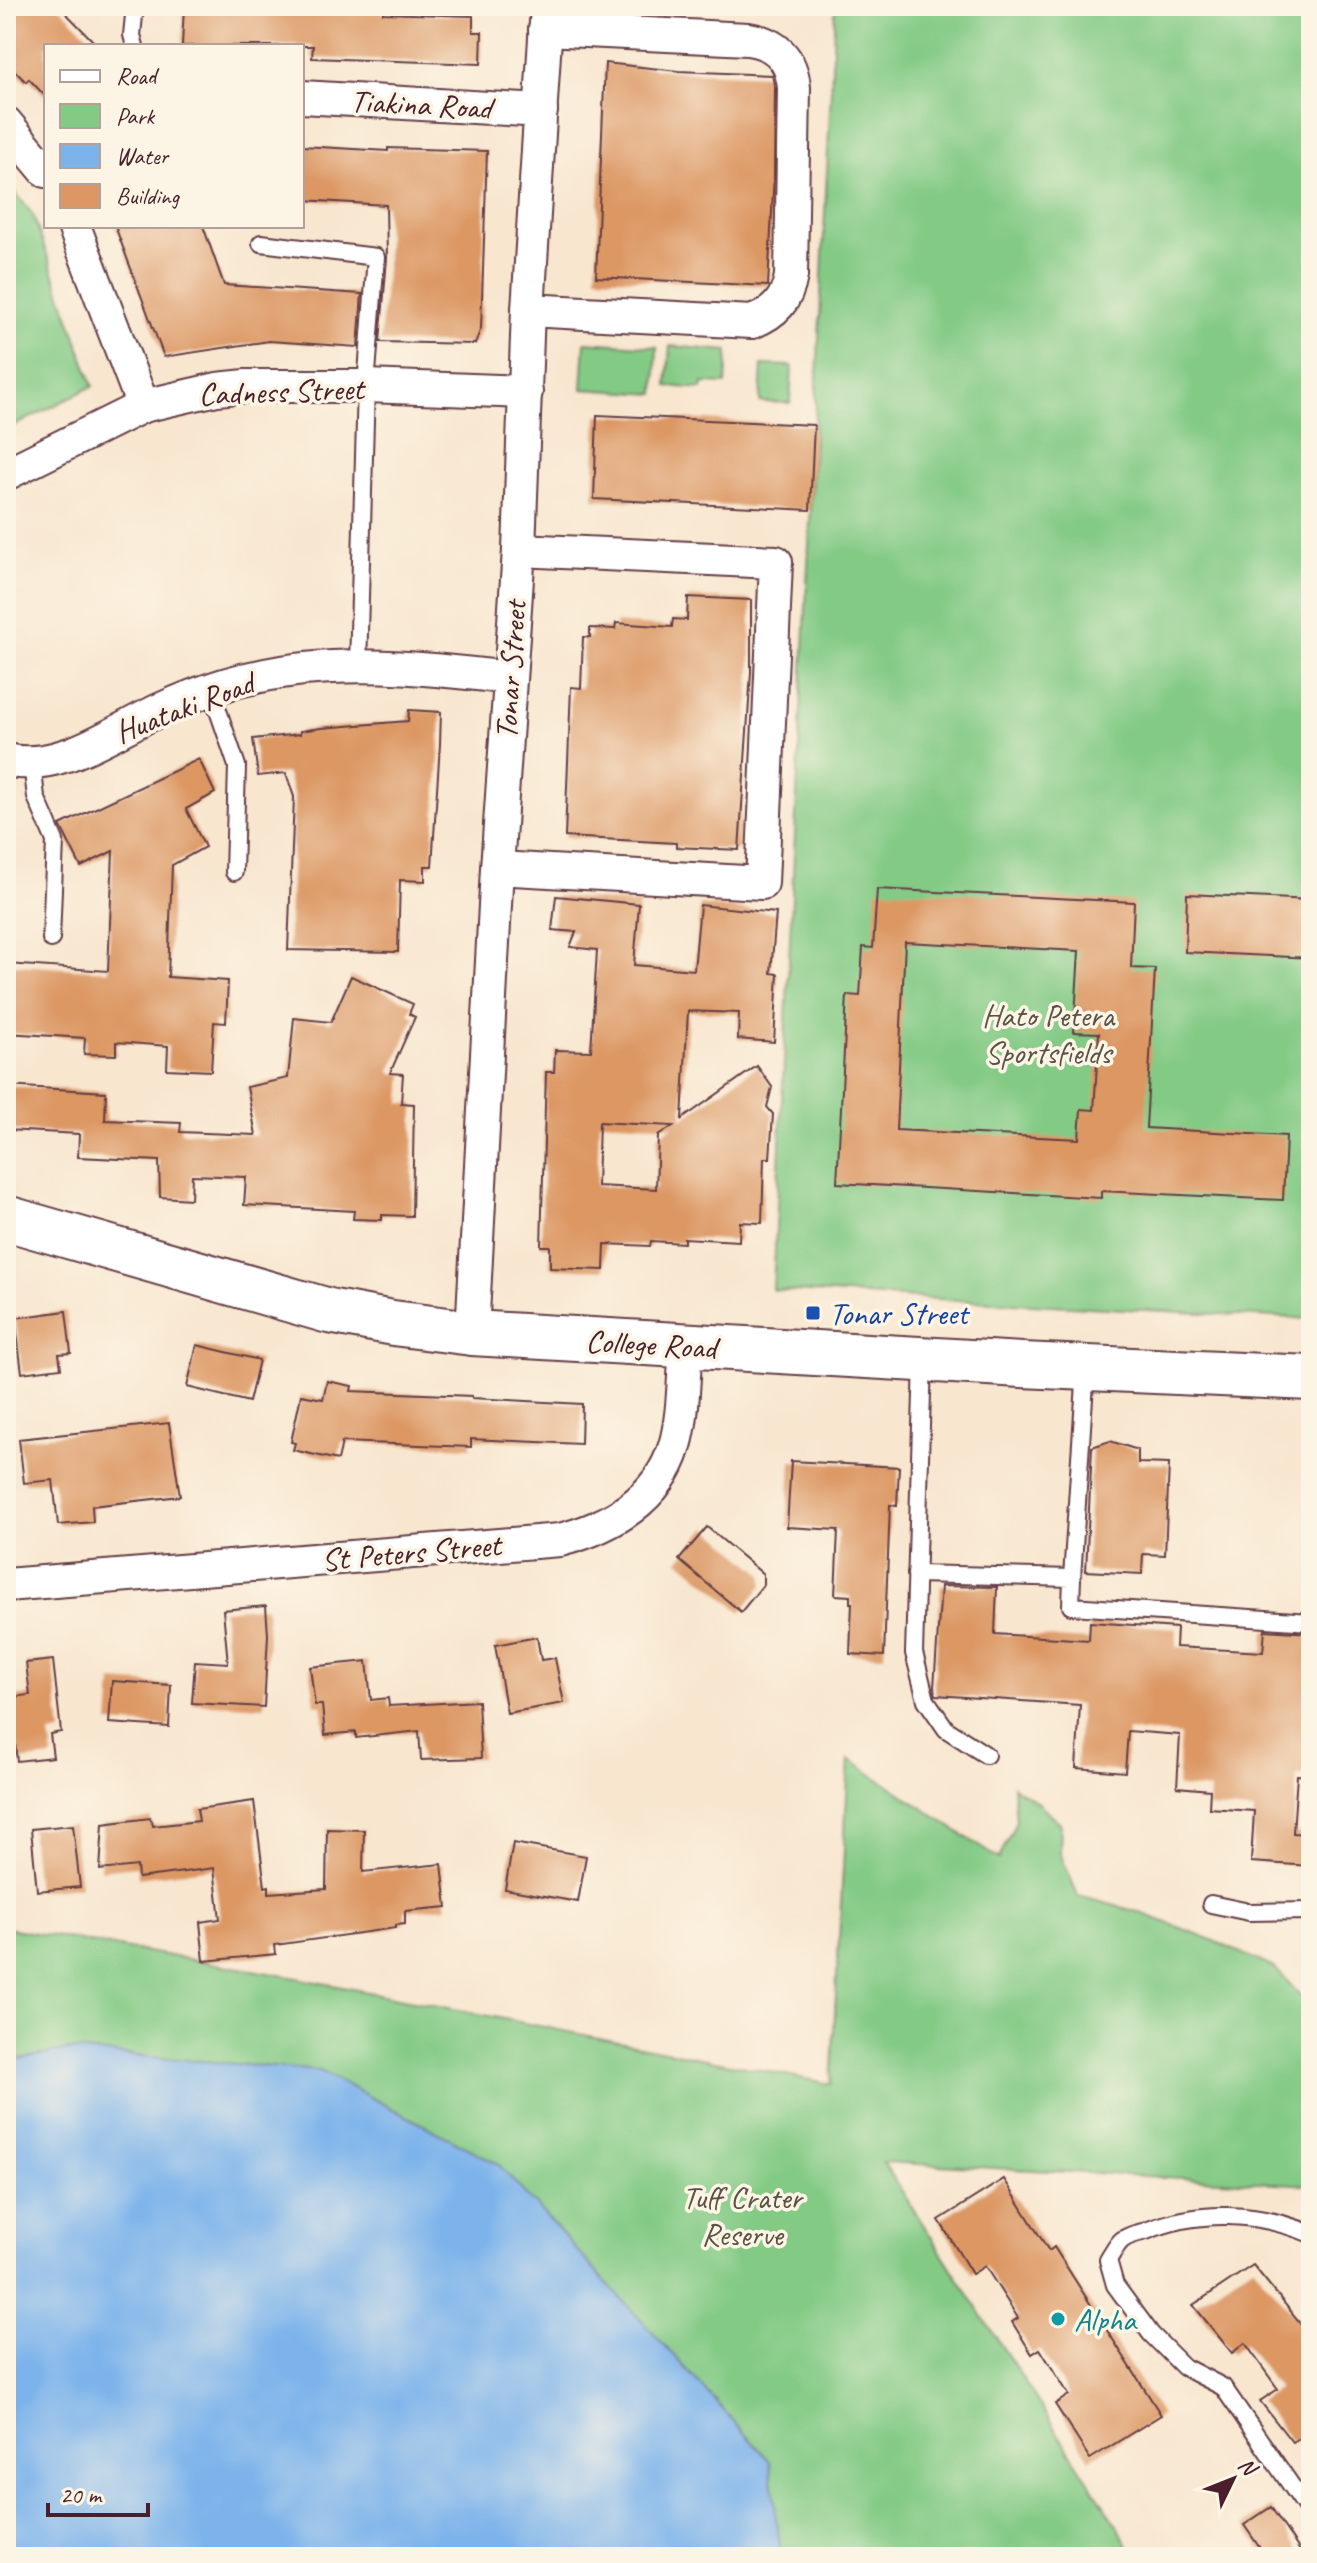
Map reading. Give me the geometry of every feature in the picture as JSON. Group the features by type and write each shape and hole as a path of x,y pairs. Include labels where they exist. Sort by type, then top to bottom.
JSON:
{"main road":[{"name":"College Road","path":"6,1218 329,1311 472,1333 686,1347 1311,1378"}],"street":[{"name":"Tonar Street","path":"472,1333 497,868 519,550 528,310 546,18"},
{"path":"528,310 752,322 777,308 789,288 791,276 794,76 784,56 774,46 748,39 546,18"},
{"name":"Tiakina Road","path":"304,97 541,111"},
{"path":"6,123 44,169"},
{"path":"75,228 143,406"},
{"name":"Cadness Street","path":"6,474 143,406 186,394 246,386 366,386 526,392"},
{"path":"497,868 762,883 776,562 519,550"},
{"name":"Huataki Road","path":"19,762 82,748 163,708 255,677 297,670 403,667 510,678"},
{"name":"St Peters Street","path":"6,1585 560,1540 586,1533 609,1524 628,1510 664,1472 675,1444 686,1347"}],"lane":[{"path":"134,44 132,35 135,6"},
{"path":"261,243 376,257 366,386 358,667"},
{"path":"211,690 237,766 234,872"},
{"path":"19,762 55,841 51,939"},
{"path":"923,1359 914,1653 926,1700 946,1729 986,1755"},
{"path":"1086,1368 1071,1606 1311,1622"},
{"path":"916,1574 1072,1578"},
{"path":"1211,1904 1249,1912 1311,1911"},
{"path":"1311,2234 1290,2225 1257,2218 1219,2215 1189,2218 1122,2240 1108,2260 1115,2285 1151,2334 1184,2367 1223,2387 1311,2514"}],"green space":[{"name":"Hato Petera Sportsfields","path":"835,6 1311,6 1311,1319 773,1290"},
{"path":"6,181 33,215 93,386 6,430"},
{"path":"585,342 657,347 655,394 582,389"},
{"path":"670,346 728,351 726,384 703,383 702,389 667,386"},
{"path":"762,365 792,366 790,403 760,402"},
{"name":"Tuff Crater Reserve","path":"849,1759 999,1859 1016,1821 1013,1786 1040,1804 1061,1825 1060,1853 1078,1896 1135,1911 1275,1968 1311,2007 1311,2185 883,2162 1119,2528 1133,2557 6,2557 6,1928 292,1977 831,2084"}],"water":[{"path":"70,2050 320,2071 497,2163 770,2461 781,2557 6,2557 6,2061"}],"building":[{"path":"6,6 59,6 96,44 44,44 44,95 6,62"},
{"path":"184,6 383,6 383,13 473,16 473,32 482,32 481,64 312,58 313,46 304,44 182,44"},
{"path":"605,63 678,71 772,75 775,89 774,174 768,286 596,277"},
{"path":"304,146 388,151 388,148 487,151 481,328 475,344 380,342 387,258 386,205 304,200"},
{"path":"116,228 204,228 224,285 362,294 358,347 269,341 164,357"},
{"path":"597,415 814,425 810,510 594,499"},
{"path":"688,597 751,600 751,672 739,850 565,837 571,687 581,688 583,637 590,637 590,628 615,629 616,623 672,627 673,619 687,620"},
{"path":"409,710 441,712 440,744 432,866 425,866 425,881 400,880 398,952 288,950 294,797 286,773 258,776 253,739 300,734 300,731 321,728 408,721"},
{"path":"199,759 215,793 186,809 205,847 172,865 168,977 228,981 226,1023 214,1022 211,1071 167,1069 168,1046 116,1042 116,1055 84,1054 85,1038 6,1033 7,964 108,971 113,851 81,867 60,825"},
{"path":"877,889 1134,902 1131,968 1155,969 1146,1128 1286,1136 1283,1200 1101,1191 1101,1198 837,1183 847,995 860,996 863,947 873,948","holes":["905,942 1079,951 1074,1032 1099,1033 1094,1110 1081,1109 1079,1139 896,1130"]},
{"path":"1187,894 1311,900 1311,958 1185,952"},
{"path":"556,896 639,904 634,965 694,970 700,905 776,913 771,973 778,974 774,1042 738,1039 739,1013 688,1011 682,1119 757,1066 772,1087 767,1107 773,1114 770,1158 764,1158 762,1223 740,1222 739,1241 684,1238 684,1243 651,1241 650,1246 605,1244 604,1270 550,1268 550,1246 541,1246 546,1072 554,1072 555,1050 591,1051 597,950 570,947 576,932 552,930","holes":["599,1122 673,1126 658,1136 656,1189 597,1186"]},
{"path":"351,976 413,1004 409,1014 415,1017 390,1073 403,1074 401,1103 414,1104 412,1216 382,1215 382,1220 353,1219 354,1211 244,1205 246,1177 192,1175 191,1199 160,1197 159,1161 78,1157 79,1134 6,1130 6,1086 106,1092 105,1120 181,1123 180,1132 256,1135 247,1087 288,1078 294,1018 331,1022"},
{"path":"66,1311 71,1353 59,1354 61,1368 22,1373 15,1318"},
{"path":"197,1345 259,1360 249,1402 187,1387"},
{"path":"327,1381 352,1386 351,1391 582,1404 581,1444 471,1439 471,1447 342,1442 338,1460 293,1450 295,1443 291,1442 301,1395 323,1399"},
{"path":"169,1423 180,1496 92,1506 93,1522 58,1525 53,1480 24,1483 19,1439"},
{"path":"1110,1441 1138,1450 1138,1463 1169,1464 1165,1555 1143,1554 1142,1574 1086,1571 1092,1447"},
{"path":"791,1461 899,1467 897,1506 890,1505 884,1656 850,1654 852,1603 850,1596 835,1595 838,1530 787,1527"},
{"path":"707,1527 763,1574 763,1585 741,1612 679,1560"},
{"path":"941,1586 997,1587 995,1634 1089,1640 1090,1622 1177,1628 1176,1647 1263,1652 1265,1630 1311,1633 1311,1776 1297,1775 1293,1833 1311,1834 1311,1866 1251,1862 1254,1811 1209,1808 1210,1790 1177,1787 1180,1735 1128,1731 1125,1772 1076,1768 1080,1705 936,1695"},
{"path":"266,1606 268,1635 264,1707 192,1703 195,1661 228,1663 223,1610"},
{"path":"537,1637 541,1660 555,1658 564,1703 507,1713 495,1645"},
{"path":"53,1660 61,1732 50,1734 53,1757 17,1761 14,1736 6,1737 6,1698 30,1695 26,1663"},
{"path":"367,1661 371,1700 388,1698 389,1706 478,1701 481,1758 421,1760 419,1731 356,1738 356,1732 325,1735 322,1705 315,1705 310,1667"},
{"path":"112,1681 171,1685 169,1727 109,1723"},
{"path":"254,1801 265,1887 269,1886 269,1893 326,1889 327,1829 364,1830 363,1872 442,1864 447,1907 405,1911 405,1924 396,1925 396,1928 275,1945 276,1954 204,1961 200,1922 220,1919 214,1868 138,1878 137,1866 100,1870 103,1824 150,1818 153,1826 199,1821 197,1809"},
{"path":"73,1825 80,1887 37,1891 31,1829"},
{"path":"513,1843 586,1856 578,1902 505,1889"},
{"name":"Alpha","path":"1004,2179 1049,2251 1054,2247 1161,2415 1090,2459 1055,2404 1069,2395 1040,2349 1032,2354 1012,2322 1018,2318 985,2266 972,2274 939,2220"},
{"path":"1253,2265 1311,2336 1311,2432 1292,2442 1260,2401 1278,2389 1245,2343 1232,2353 1193,2305"},
{"path":"1271,2507 1304,2557 1266,2557 1244,2525"}],"place":[{"name":"Tonar Street","path":"813,1313"},
{"name":"Alpha","path":"1058,2319"}]}
